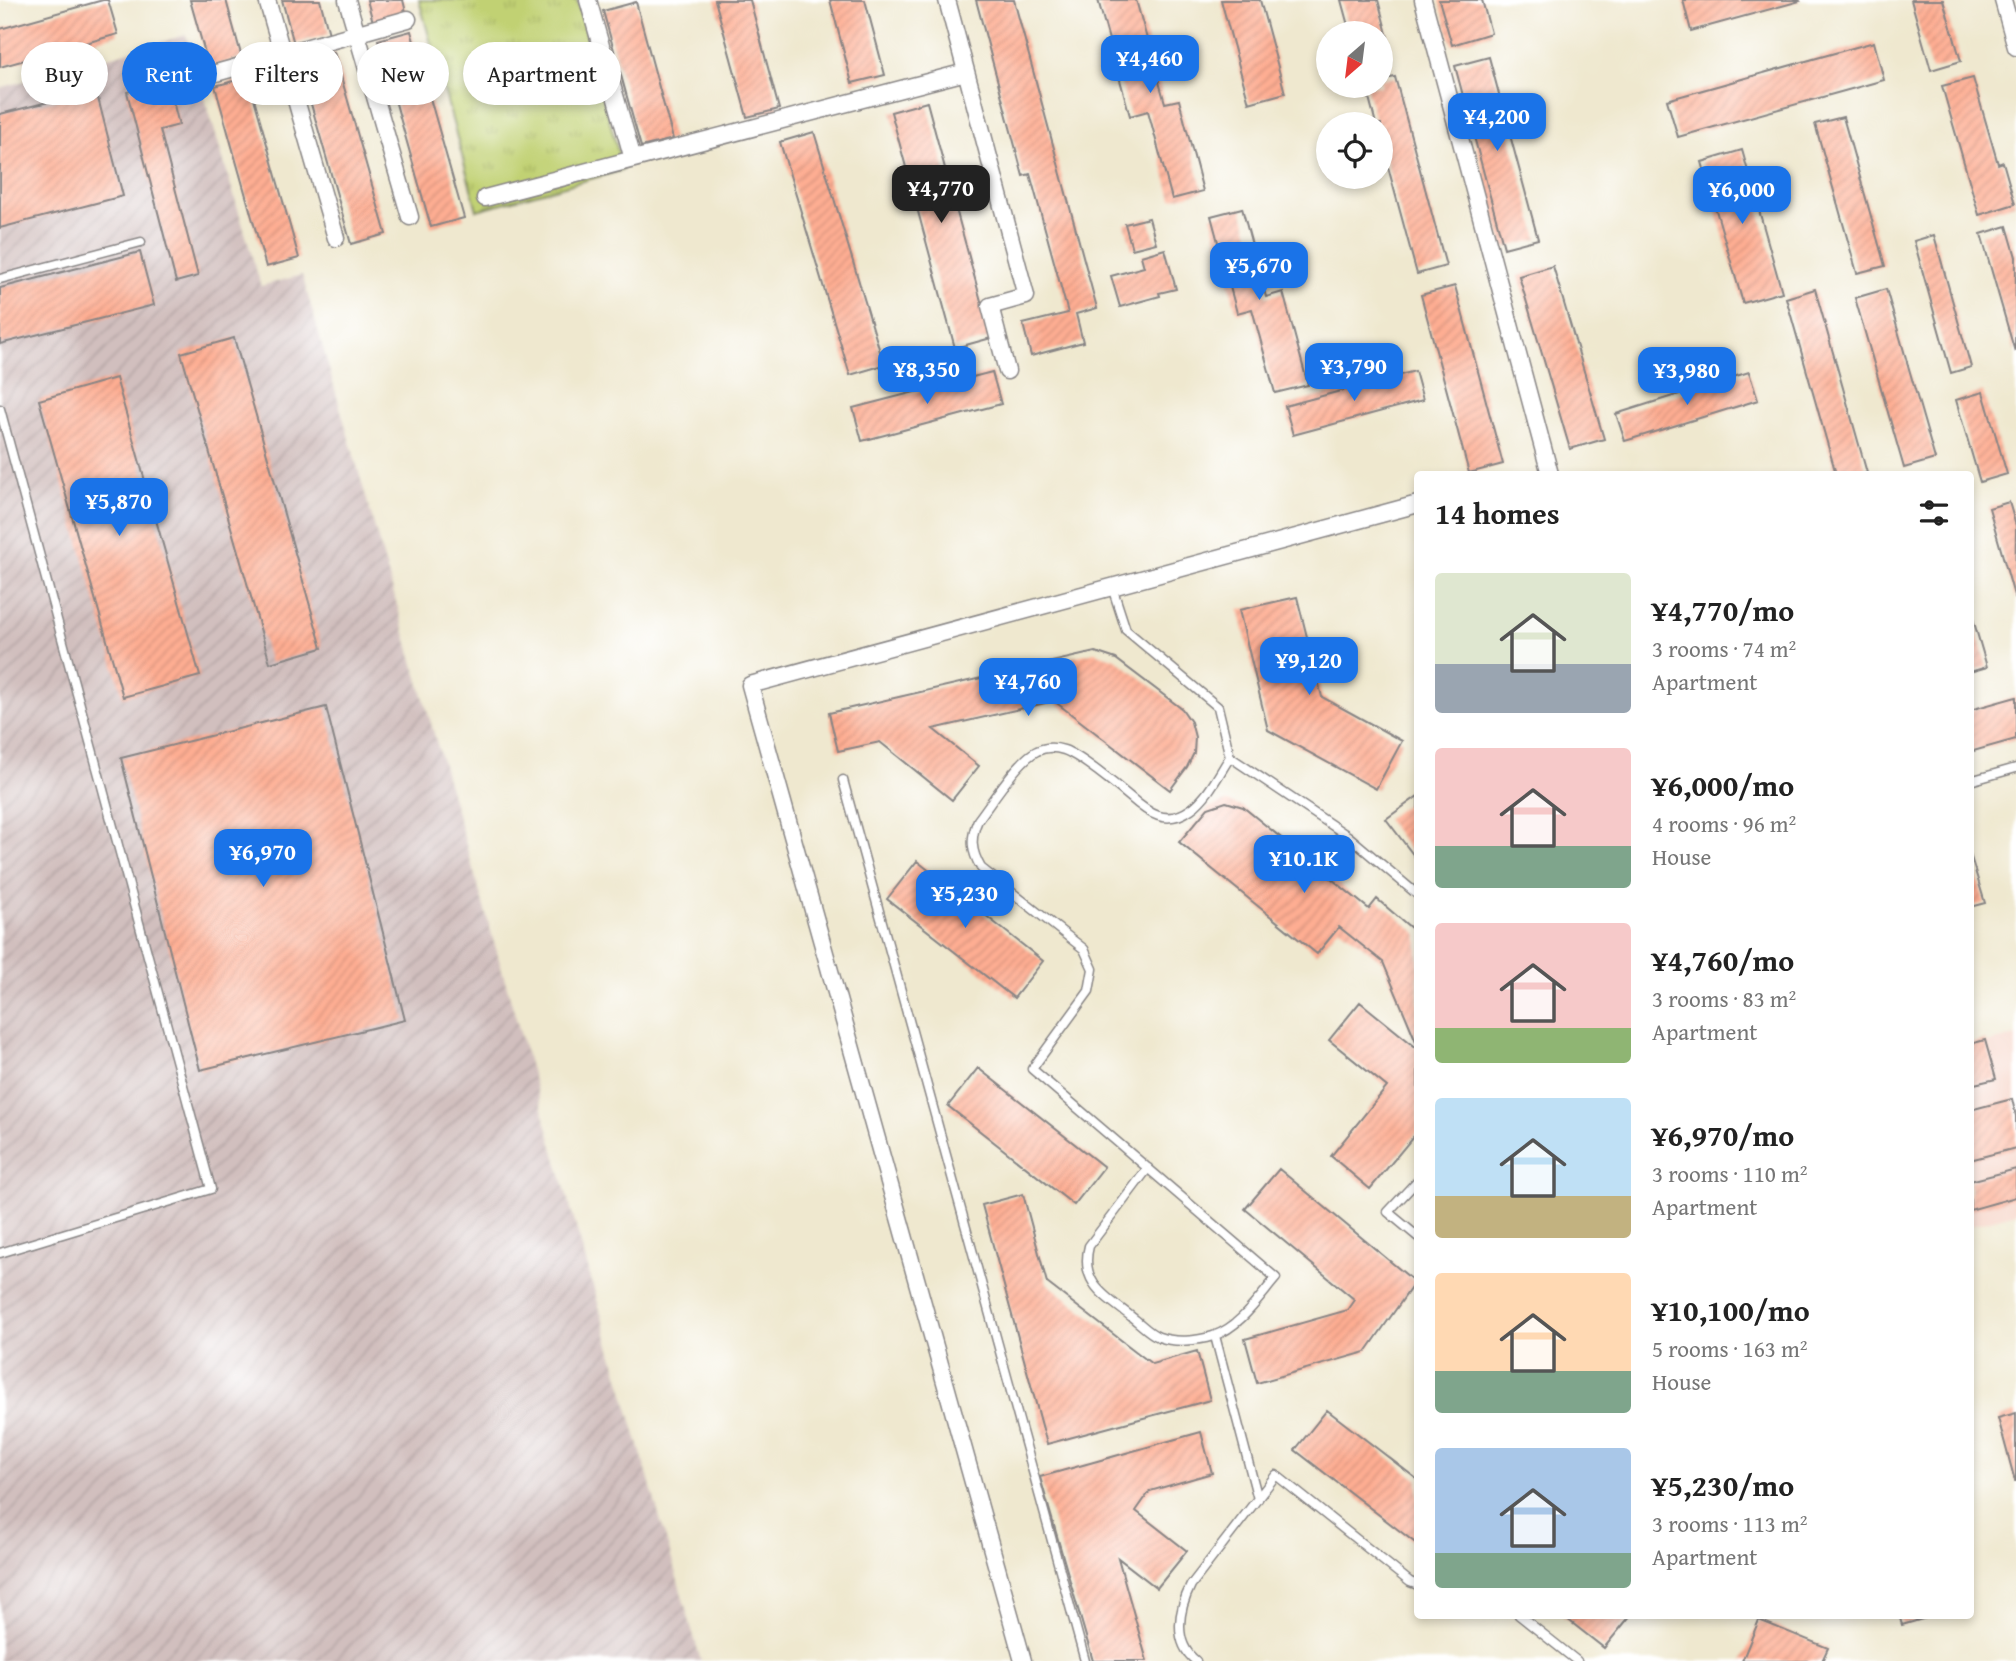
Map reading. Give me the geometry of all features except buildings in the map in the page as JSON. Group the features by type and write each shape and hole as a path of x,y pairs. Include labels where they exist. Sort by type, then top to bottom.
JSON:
{"street":[{"path":"267,0 279,42"},
{"path":"347,0 410,217"},
{"path":"588,0 633,159"},
{"path":"947,0 1026,296 990,306 1007,371"},
{"path":"1423,0 1549,471"},
{"path":"2003,0 2016,47"},
{"path":"325,42 408,19"},
{"path":"485,198 966,72"},
{"path":"298,105 336,238"},
{"path":"1023,1661 750,685 1414,505"}],"lane":[{"path":"0,279 141,242"},
{"path":"0,409 211,1189 0,1252"},
{"path":"1112,587 1126,630 1218,707 1230,757 1348,836 1414,892"},
{"path":"1148,1168 1089,1246 1087,1270 1100,1292 1158,1337 1186,1341 1214,1336 1239,1321 1276,1278 1148,1168 1032,1069 1089,991 1093,981 1093,969 1084,949 981,868 974,857 973,832 978,820 1026,758 1045,748 1065,750 1130,797 1139,807 1164,817 1178,816 1200,801 1230,757"},
{"path":"1974,780 2016,768"},
{"path":"843,780 1085,1661"},
{"path":"1414,1184 1388,1212 1414,1234"},
{"path":"1214,1336 1258,1499"},
{"path":"1196,1661 1188,1655 1181,1638 1179,1619 1182,1602 1191,1585 1276,1475 1414,1584"},
{"path":"1524,1619 1577,1661"}],"shaded area":[{"path":"186,35 188,42 161,42"},
{"path":"122,53 122,105 207,105 261,286 302,275 701,1661 0,1661 0,88 21,82 21,105 108,105 108,57"},
{"path":"2016,1036 2016,1213 1974,1224 1974,1046"}],"green space":[{"path":"419,0 577,0 588,42 463,42 463,105 605,105 623,170 477,210 448,105 449,42 431,42"}]}
